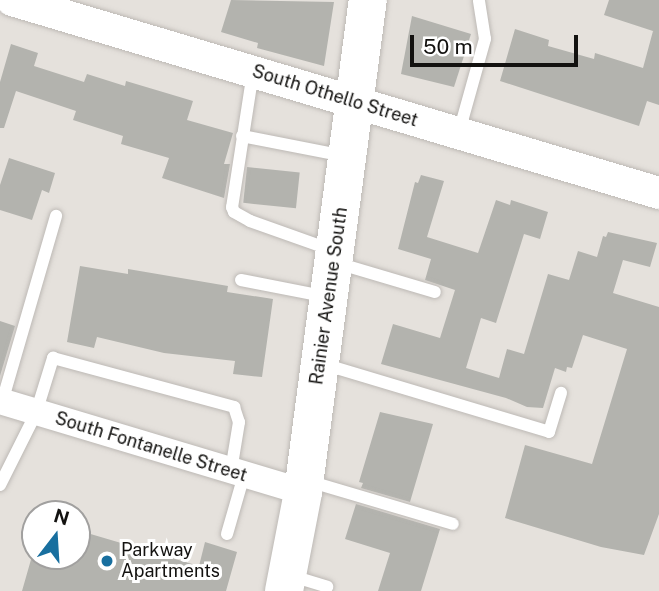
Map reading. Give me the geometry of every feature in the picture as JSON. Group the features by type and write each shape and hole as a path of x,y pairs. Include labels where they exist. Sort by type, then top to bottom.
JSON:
{"main road":[{"name":"Rainier Avenue South","path":"286,583 304,486 368,0"}],"street":[{"name":"South Othello Street","path":"12,0 659,193"},
{"name":"South Fontanelle Street","path":"1,402 238,473 304,486"}],"lane":[{"path":"458,133 485,39 479,0"},
{"path":"253,72 233,197 234,212 332,270"},
{"path":"242,136 347,156"},
{"path":"1,402 57,216"},
{"path":"241,279 332,270 435,292"},
{"path":"0,485 36,413 53,358 234,407 239,422 238,473 227,534"},
{"path":"320,363 550,432 561,393"},
{"path":"304,486 453,524"},
{"path":"286,583 327,587"}],"building":[{"path":"231,0 334,2 324,66 257,48 258,43 221,32"},
{"path":"609,0 659,0 659,105 647,101 639,126 500,81 515,29 549,40 548,46 594,59 595,53 643,68 653,31 604,15"},
{"path":"412,16 471,34 454,87 401,74"},
{"path":"11,44 38,53 34,66 84,82 87,74 125,86 126,81 193,101 187,120 233,133 224,164 230,164 224,198 162,178 169,158 121,144 123,136 73,120 76,111 16,91 4,128 0,128 0,82"},
{"path":"9,158 55,173 49,193 42,190 32,220 0,210 0,185"},
{"path":"247,167 300,173 296,208 243,203"},
{"path":"421,175 444,181 427,237 478,253 496,200 510,205 511,200 548,212 540,239 524,234 496,323 481,318 466,368 499,378 507,349 524,354 548,274 569,280 578,251 597,257 603,236 606,237 608,232 657,243 650,267 623,260 613,293 659,307 659,514 644,555 601,547 505,518 525,445 592,464 627,349 583,335 572,368 567,367 566,372 555,368 543,408 527,407 506,398 381,364 393,324 440,338 455,290 425,280 431,259 398,249 415,182 418,183"},
{"path":"80,266 128,274 128,269 228,286 227,292 273,299 262,377 233,374 235,361 164,353 97,337 94,348 67,342"},
{"path":"0,321 15,326 0,376"},
{"path":"380,412 433,424 410,502 361,488 363,483 359,482"},
{"path":"356,504 440,529 421,591 378,591 390,553 345,539"},
{"name":"Parkway Apartments","path":"91,534 199,566 205,542 237,552 226,591 22,591 28,570 91,570"}],"place":[{"name":"Parkway Apartments","path":"107,561"}]}
